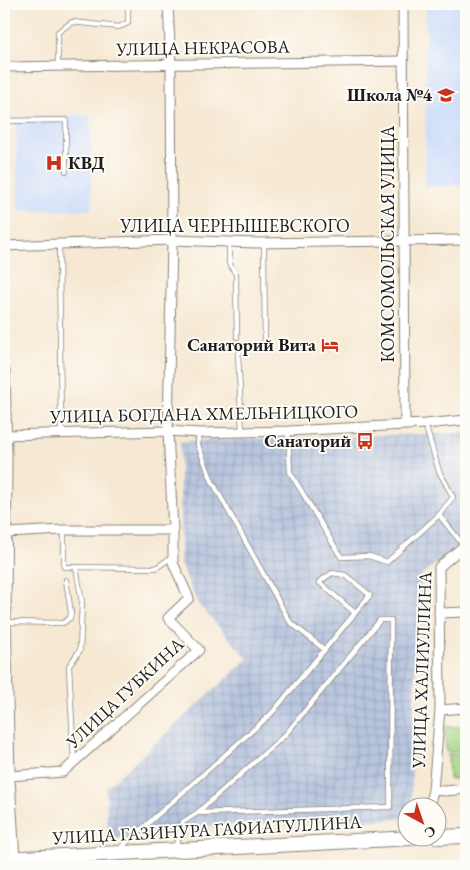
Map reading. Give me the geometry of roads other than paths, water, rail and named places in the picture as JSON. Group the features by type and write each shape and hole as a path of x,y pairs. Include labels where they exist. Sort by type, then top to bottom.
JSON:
{"main road":[{"path":"448,837 466,836"},
{"name":"УЛИЦА ГАЗИНУРА ГАФИАТУЛЛИНА","path":"10,861 174,850 398,839"}],"street":[{"name":"УЛИЦА ГУБКИНА","path":"9,776 63,772 199,650 168,618 189,598 173,564 168,431 172,240 171,66 168,4"},
{"name":"КОМСОМОЛЬСКАЯ УЛИЦА","path":"403,4 404,424"},
{"name":"УЛИЦА НЕКРАСОВА","path":"4,67 171,66 403,61"},
{"name":"УЛИЦА ЧЕРНЫШЕВСКОГО","path":"4,246 172,240 264,243 466,240"},
{"path":"4,371 6,747 9,776 10,861"},
{"name":"УЛИЦА БОГДАНА ХМЕЛЬНИЦКОГО","path":"4,435 168,431 199,433 288,431 426,424 466,420"},
{"path":"6,533 64,530 173,530"},
{"name":"УЛИЦА ХАЛИУЛЛИНА","path":"431,798 440,710 439,567 465,545"},
{"path":"439,613 466,612"},
{"path":"440,710 466,708"},
{"path":"4,791 9,776"},
{"path":"433,790 466,789"}],"lane":[{"path":"58,67 58,32 72,22 119,26 128,23 128,4"},
{"path":"4,121 66,120 66,171"},
{"path":"229,242 229,263 236,274 237,337"},
{"path":"242,432 238,354 245,348 266,347 264,243"},
{"path":"59,244 61,433"},
{"path":"288,431 290,472 340,557 369,556 387,562 439,515 453,496 439,471 426,424"},
{"path":"199,433 198,445 212,481 290,622 325,650"},
{"path":"466,493 466,498"},
{"path":"439,515 465,545"},
{"path":"64,530 64,567 156,568 173,556"},
{"path":"74,764 69,666 80,650 82,602 76,567"},
{"path":"113,854 271,714 370,595 345,575 332,573 319,582 355,613"},
{"path":"5,619 63,623 70,618 71,613 66,580"},
{"path":"174,850 183,822 197,813 285,735 380,620 391,620 390,807 197,813"}],"place":[{"name":"Школа №4","path":"446,95"},
{"name":"КВД","path":"54,163"},
{"name":"Санаторий Вита","path":"330,345"},
{"name":"Санаторий","path":"365,441"}]}
